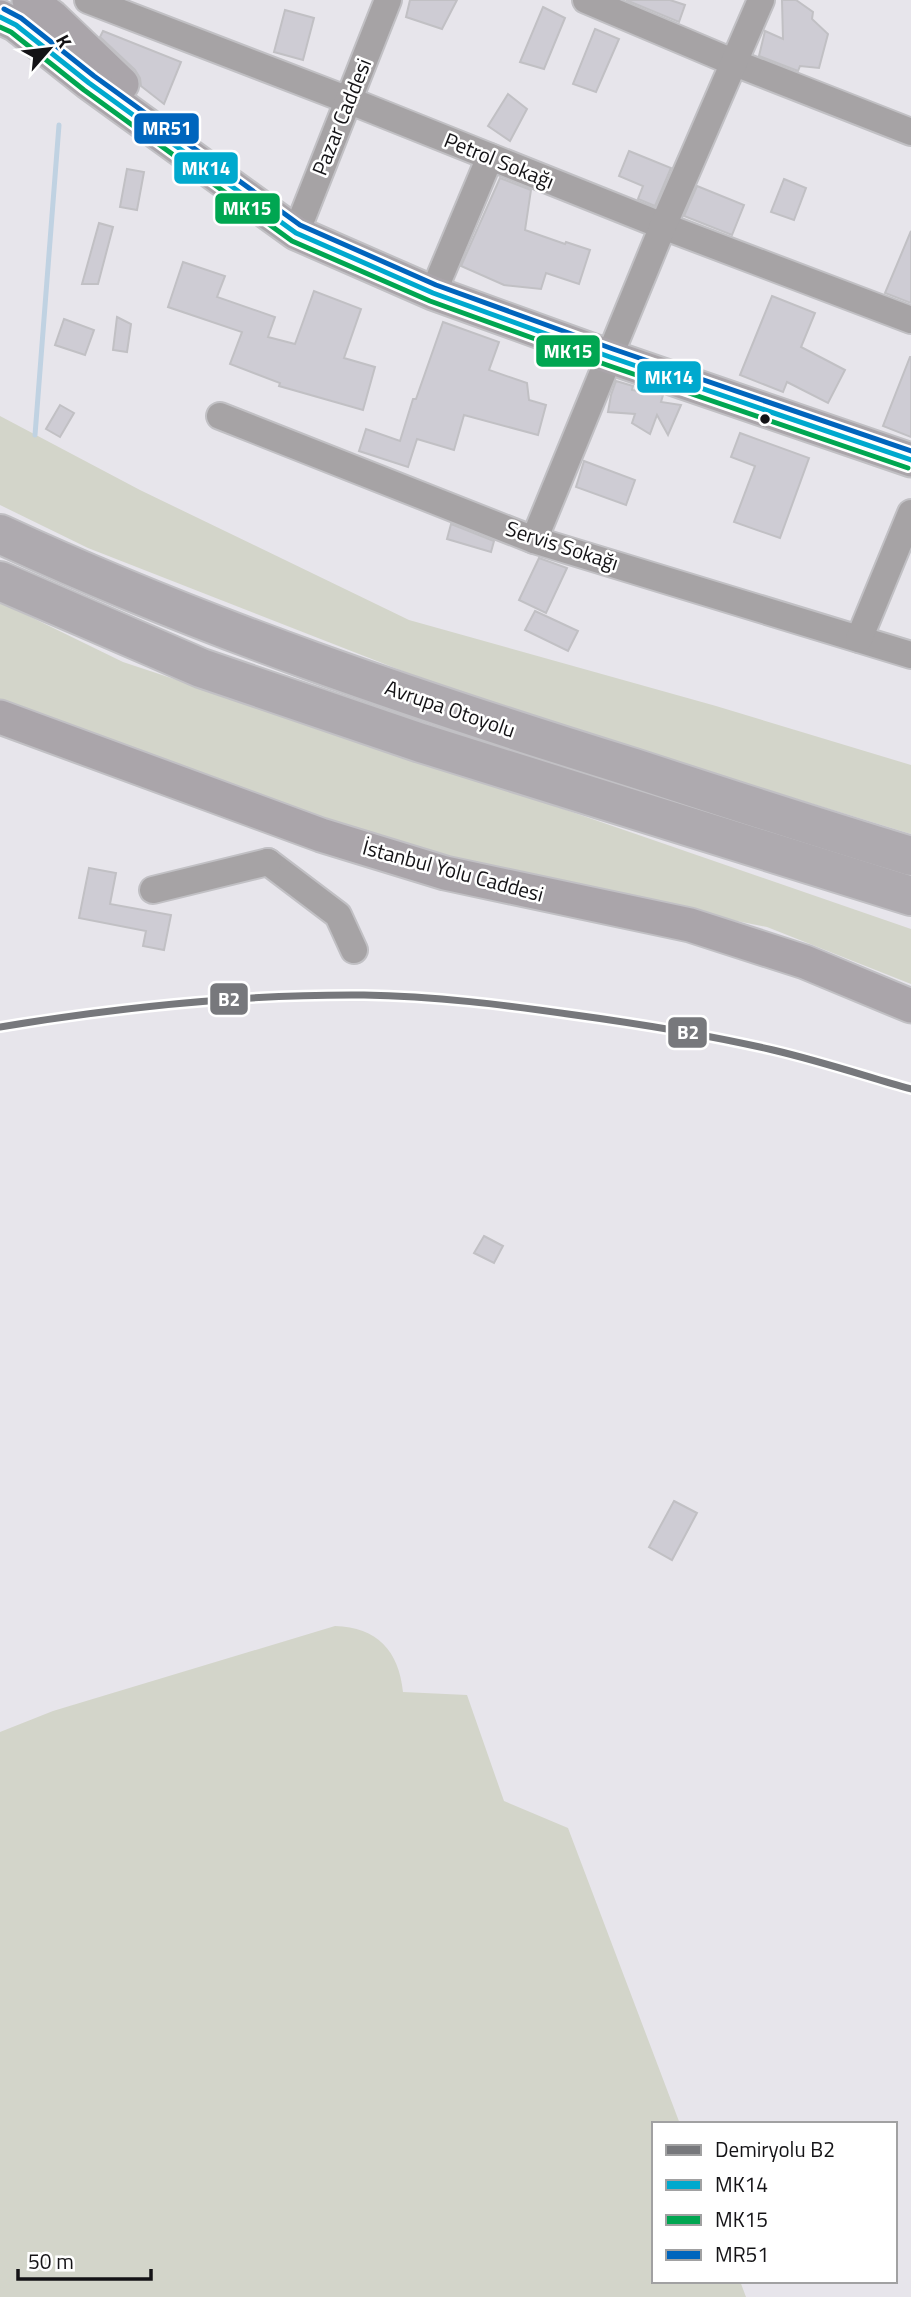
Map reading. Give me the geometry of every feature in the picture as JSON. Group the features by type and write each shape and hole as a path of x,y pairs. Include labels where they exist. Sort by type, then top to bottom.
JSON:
{"highway":[{"name":"Avrupa Otoyolu","path":"0,534 119,587 307,660 476,719 911,856"},
{"name":"Avrupa Otoyolu","path":"0,581 201,668 421,743 911,896"}],"main road":[{"path":"0,7 23,19 45,21 59,8"},
{"path":"59,8 54,27 61,45 89,83"},
{"path":"59,8 232,186"},
{"path":"0,17 16,25 89,83 296,233 433,292 610,357 911,460"},
{"name":"İstanbul Yolu Caddesi","path":"0,717 321,835 444,873 690,925 805,962 911,1006"}],"street":[{"name":"Petrol Sokağı","path":"88,0 663,226 911,320"},
{"name":"Pazar Caddesi","path":"296,233 388,0"},
{"path":"586,0 735,63 911,132"},
{"path":"534,540 663,226 761,0"},
{"path":"433,292 490,157"},
{"name":"Servis Sokağı","path":"220,416 534,540 911,655"},
{"path":"859,639 911,513"},
{"path":"268,862 281,820"},
{"path":"153,890 268,862"},
{"path":"268,862 338,915 355,950"}],"shaded area":[{"path":"0,416 140,490 409,620 716,706 911,765 911,834 487,704 88,548 0,505"},
{"path":"0,602 123,662 540,801 911,929 911,984 767,927 457,864 256,800 0,703"},
{"path":"335,1626 363,1631 383,1644 397,1665 403,1692 467,1695 504,1801 568,1828 679,2122 652,2122 652,2283 741,2283 746,2297 0,2297 0,1732 53,1711"}],"building":[{"path":"410,0 457,0 442,29 406,17"},
{"path":"626,0 670,0 685,5 679,22"},
{"path":"782,0 796,0 813,12 812,19 828,34 819,68 800,66 798,71 759,56 765,31 783,39"},
{"path":"543,7 565,18 544,69 520,62"},
{"path":"285,10 314,18 303,60 274,52"},
{"path":"595,29 619,39 596,92 573,84"},
{"path":"103,31 181,62 164,104 141,86 135,70 100,37"},
{"path":"508,94 527,109 510,141 488,126"},
{"path":"629,151 671,168 655,206 638,199 643,186 619,176"},
{"path":"127,169 144,172 137,210 120,207"},
{"path":"500,178 531,190 525,230 590,250 579,284 546,273 541,289 504,285 461,266"},
{"path":"784,179 806,188 794,220 771,212"},
{"path":"697,186 744,205 732,235 684,216"},
{"path":"99,223 113,227 98,284 82,284"},
{"path":"911,231 911,303 885,293"},
{"path":"183,262 225,276 217,297 275,317 268,337 295,344 314,291 361,309 344,358 375,367 363,410 279,386 280,383 230,364 242,332 168,307"},
{"path":"772,296 815,313 801,347 845,370 828,403 787,382 783,392 740,375"},
{"path":"117,317 131,324 127,352 113,350"},
{"path":"64,319 94,330 85,355 55,345"},
{"path":"443,322 499,342 489,370 527,383 529,400 546,405 538,435 464,415 454,450 417,439 408,467 359,451 366,429 400,441"},
{"path":"911,357 911,437 883,426"},
{"path":"616,381 633,386 632,390 663,395 661,402 681,405 668,435 657,415 650,434 632,423 635,414 608,412"},
{"path":"60,405 74,413 60,437 46,429"},
{"path":"740,433 809,458 780,538 734,522 755,466 731,457"},
{"path":"584,461 635,480 626,505 576,487"},
{"path":"451,524 494,541 491,552 447,539"},
{"path":"539,558 567,568 546,613 519,600"},
{"path":"535,611 578,631 568,651 525,630"},
{"path":"89,868 116,873 110,904 171,915 164,950 143,946 146,931 79,918"},
{"path":"484,1236 503,1246 494,1263 474,1253"},
{"path":"674,1501 697,1513 672,1560 649,1547"}],"waterway":[{"path":"35,435 59,125"}],"rail line":[{"name":"B2","path":"0,1027 90,1013 227,999 318,995 417,997 522,1008 699,1035 791,1054 911,1089"}],"transit line":[{"name":"MR51","path":"4,9 21,18 94,76 300,225 436,285 911,451"},
{"name":"MK14","path":"0,17 16,25 89,83 296,233 433,293 911,460"},
{"name":"MK15","path":"0,27 11,32 84,90 292,241 430,301 908,468"}]}
